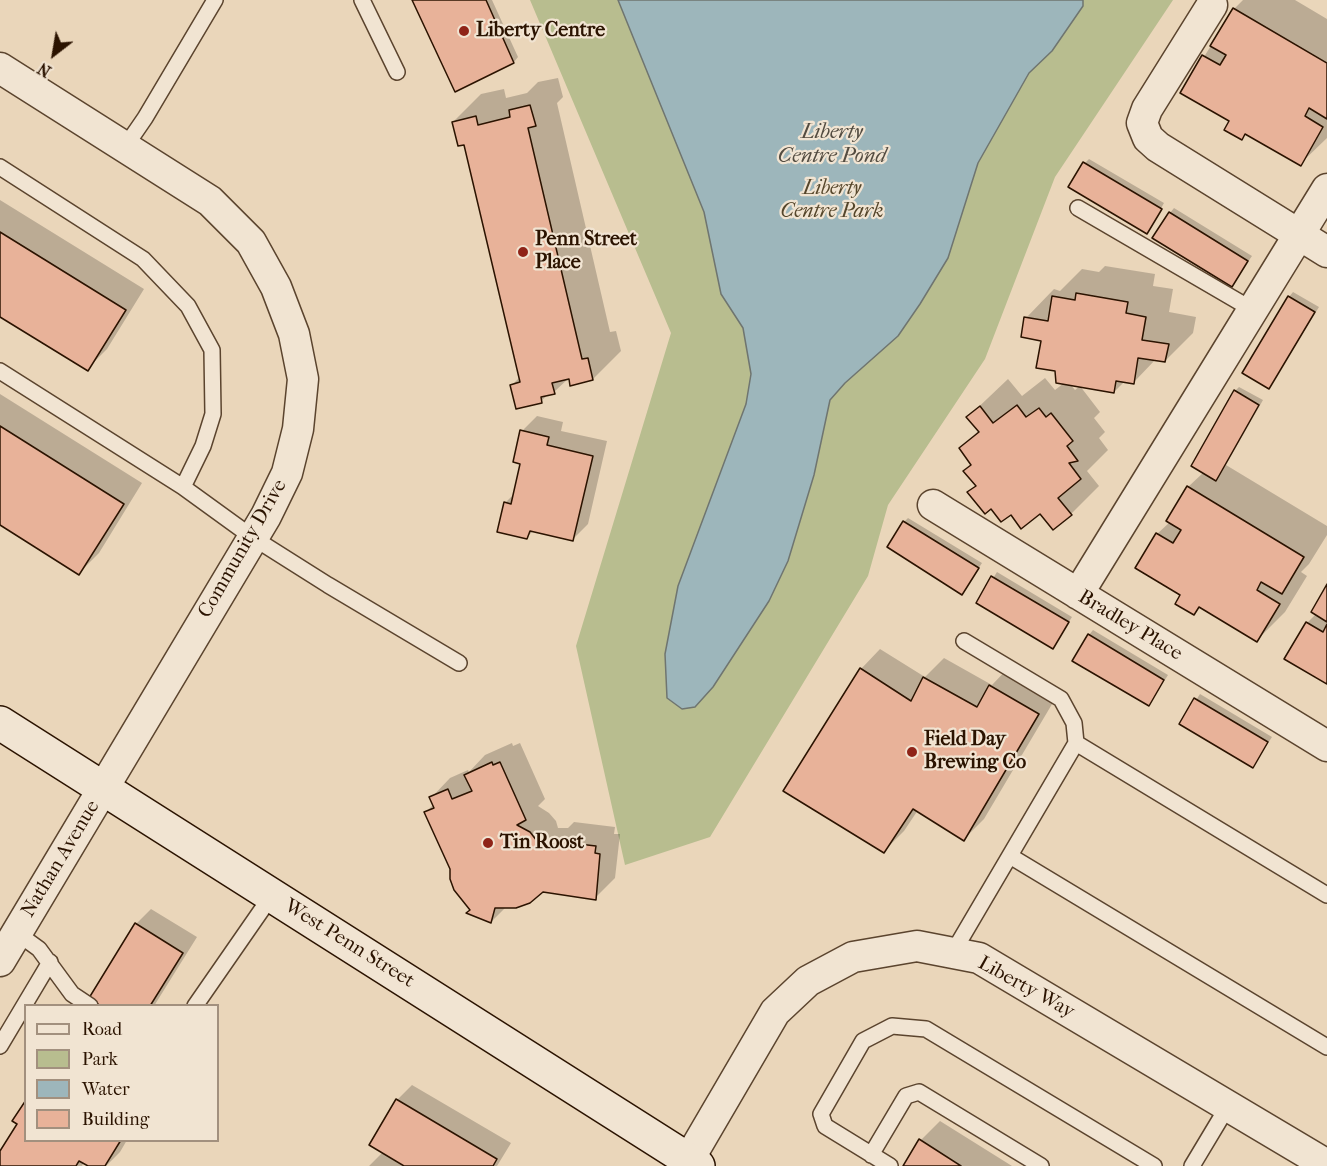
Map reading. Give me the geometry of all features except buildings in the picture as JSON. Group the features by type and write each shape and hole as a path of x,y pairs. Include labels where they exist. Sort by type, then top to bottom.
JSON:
{"main road":[{"name":"West Penn Street","path":"0,723 691,1164"}],"street":[{"path":"1212,5 1147,109 1142,123 1148,138 1158,147 1327,252"},
{"name":"Community Drive","path":"0,68 210,201 251,242 276,287 294,334 303,380 298,429 287,473 266,516 104,788"},
{"path":"1078,594 1327,189"},
{"name":"Bradley Place","path":"933,505 1327,746"},
{"name":"Nathan Avenue","path":"0,961 104,788"},
{"name":"Liberty Way","path":"691,1164 775,1012 808,981 853,957 917,946 980,958 1228,1106 1312,1162"}],"lane":[{"path":"125,147 145,118 215,0"},
{"path":"362,0 397,72"},
{"path":"0,167 143,259 188,306 212,350 213,414 202,446 183,487"},
{"path":"1078,208 1253,310"},
{"path":"0,371 183,487 252,537 459,663"},
{"path":"952,954 1076,744 1074,723 1061,699 964,641"},
{"path":"1076,744 1327,895"},
{"path":"1010,856 1327,1047"},
{"path":"196,1004 208,990 272,895"},
{"path":"17,933 39,949 72,994 88,1004"},
{"path":"25,1004 50,962"},
{"path":"0,1046 24,1006"},
{"path":"890,1166 825,1126 821,1114 863,1041 892,1026 926,1029 1154,1166"},
{"path":"871,1155 906,1096 919,1092 1041,1166"},
{"path":"1192,1166 1228,1106"}],"green space":[{"name":"Liberty Centre Park","path":"530,0 1173,0 1055,177 985,359 888,505 868,576 710,837 625,865 576,646 671,333"}],"water":[{"name":"Liberty Centre Pond","path":"618,0 1083,0 1083,6 1052,51 1029,73 978,163 948,258 920,304 898,336 845,383 830,400 814,475 788,561 769,601 713,687 695,707 682,709 667,698 665,654 678,586 746,404 751,374 743,328 721,294 704,212"}],"place":[{"name":"Liberty Centre","path":"464,31"},
{"name":"Penn Street Place","path":"523,252"},
{"name":"Field Day Brewing Co","path":"912,752"},
{"name":"Tin Roost","path":"488,843"}]}
